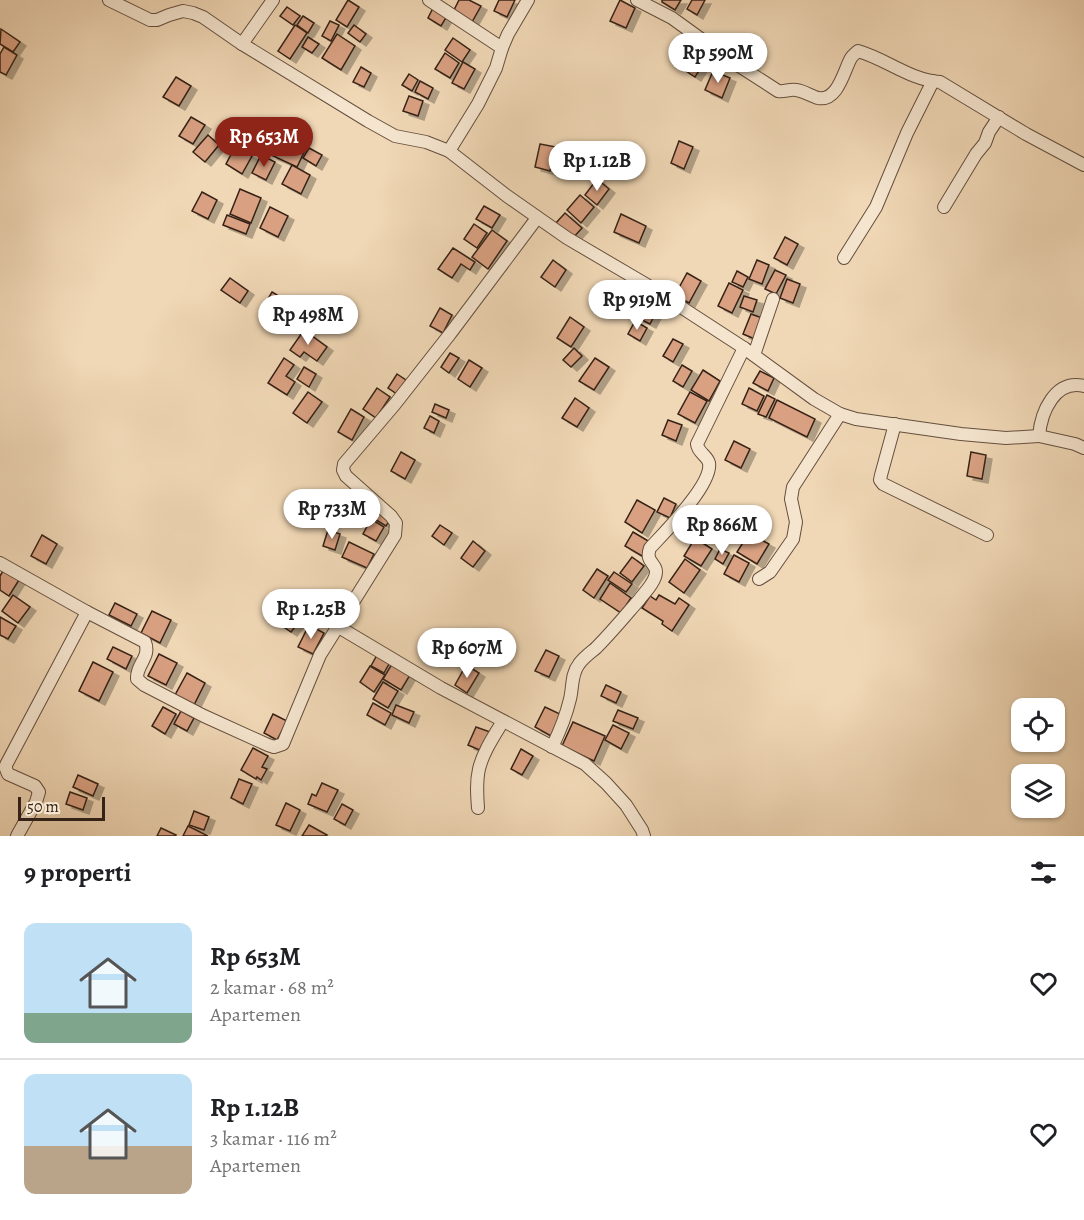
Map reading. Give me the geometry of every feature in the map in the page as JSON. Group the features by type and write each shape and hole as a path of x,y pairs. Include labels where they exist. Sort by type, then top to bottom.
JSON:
{"street":[{"path":"110,0 150,20 157,20 183,11 202,17 242,44 395,136 426,142 449,151 537,218 647,285 749,351 814,399 840,414 856,419 961,434 1006,438 1040,436 1084,448"},
{"path":"242,44 273,0"},
{"path":"429,0 502,48"},
{"path":"449,151 478,104 496,68 502,48 528,0"},
{"path":"637,0 672,18 730,60 781,92 789,89 800,90 818,98 831,95 852,57 858,51 870,54 914,76 940,82 1026,134 1084,165"},
{"path":"844,258 876,207 907,133 933,81"},
{"path":"944,207 999,117"},
{"path":"0,562 145,642 147,655 137,673 137,679 144,685 204,716 274,747 283,744 320,655 395,535 396,523 391,516 346,476 343,470 344,464 395,404 537,218"},
{"path":"552,747 563,725 571,697 573,678 580,662 619,624 652,583 656,575 656,568 649,560 650,548 687,509 708,475 710,464 699,451 697,444 749,351 773,299"},
{"path":"1040,436 1040,427 1052,398 1061,388 1072,385 1084,386"},
{"path":"759,579 770,572 792,539 796,522 791,499 793,488 840,414"},
{"path":"895,424 881,475 880,480 883,484 987,535"},
{"path":"17,836 39,792 35,786 8,774 6,765 87,612"},
{"path":"337,626 441,688 585,764 626,805 644,836"},
{"path":"478,808 479,769 485,752 503,721"}],"building":[{"path":"348,0 359,7 347,27 336,20"},
{"path":"459,0 469,0 481,6 472,22 453,12"},
{"path":"499,0 515,0 507,17 494,11"},
{"path":"620,0 635,8 626,28 610,21"},
{"path":"662,0 681,0 675,10"},
{"path":"692,0 705,0 697,15 687,9"},
{"path":"287,7 300,16 293,25 280,16"},
{"path":"433,8 447,16 441,26 428,18"},
{"path":"303,16 314,23 308,33 297,25"},
{"path":"330,21 339,25 331,41 322,36"},
{"path":"295,25 307,33 290,59 278,51"},
{"path":"354,25 366,34 360,42 348,33"},
{"path":"1,29 20,42 13,52 0,44"},
{"path":"337,34 355,46 341,70 322,58"},
{"path":"308,37 319,44 312,53 302,47"},
{"path":"453,38 470,50 462,62 445,50"},
{"path":"4,47 17,55 6,75 0,72 0,54"},
{"path":"445,53 459,63 450,78 435,69"},
{"path":"692,55 704,63 695,77 683,69"},
{"path":"463,62 475,69 464,89 452,83"},
{"path":"361,67 371,73 364,87 353,82"},
{"path":"713,71 730,78 722,98 705,90"},
{"path":"409,74 418,80 412,91 402,85"},
{"path":"176,77 191,86 179,106 163,97"},
{"path":"420,81 433,88 428,99 415,92"},
{"path":"409,96 423,101 418,116 403,111"},
{"path":"191,117 205,125 193,144 179,136"},
{"path":"281,134 307,146 297,167 271,155"},
{"path":"208,135 219,145 205,162 193,152"},
{"path":"679,141 693,147 684,169 671,163"},
{"path":"540,144 556,147 550,171 535,167"},
{"path":"235,147 252,156 242,174 226,164"},
{"path":"309,148 322,155 316,166 303,158"},
{"path":"261,155 275,162 266,180 252,173"},
{"path":"292,165 310,175 301,194 282,184"},
{"path":"597,179 609,189 597,205 585,195"},
{"path":"240,189 261,198 251,223 230,214"},
{"path":"202,192 217,200 208,219 192,211"},
{"path":"580,195 594,207 581,223 567,210"},
{"path":"484,206 500,215 492,228 476,219"},
{"path":"270,207 288,216 278,237 260,228"},
{"path":"565,213 582,228 572,239 555,224"},
{"path":"621,214 646,226 639,243 614,232"},
{"path":"227,215 250,224 246,234 223,225"},
{"path":"474,224 487,233 477,248 464,239"},
{"path":"492,230 507,241 488,269 472,257"},
{"path":"785,237 798,244 787,265 774,258"},
{"path":"453,248 475,262 470,270 461,264 452,278 438,269"},
{"path":"553,260 566,270 555,287 541,277"},
{"path":"757,260 769,265 762,284 749,279"},
{"path":"775,270 786,275 776,294 765,289"},
{"path":"737,271 748,277 743,287 732,282"},
{"path":"687,273 701,281 689,303 675,295"},
{"path":"230,278 248,291 240,303 221,290"},
{"path":"787,279 800,284 793,303 780,298"},
{"path":"729,283 743,290 732,313 718,306"},
{"path":"636,287 648,293 643,304 631,297"},
{"path":"612,291 631,299 625,312 607,304"},
{"path":"272,292 287,301 274,323 259,314"},
{"path":"744,296 757,300 753,312 740,307"},
{"path":"648,301 659,307 650,324 638,318"},
{"path":"440,308 452,315 443,333 430,326"},
{"path":"751,314 765,319 757,340 743,334"},
{"path":"570,317 584,327 571,347 557,338"},
{"path":"635,321 647,328 640,341 628,334"},
{"path":"304,330 327,347 317,361 304,352 300,357 290,350"},
{"path":"673,339 683,344 673,362 663,356"},
{"path":"574,348 582,356 571,367 563,360"},
{"path":"450,353 459,358 449,373 441,367"},
{"path":"284,358 294,365 286,376 295,382 287,395 268,383"},
{"path":"595,358 609,367 594,390 579,381"},
{"path":"469,360 482,368 470,387 458,379"},
{"path":"682,365 692,371 683,387 673,381"},
{"path":"304,367 316,374 309,387 297,379"},
{"path":"703,370 720,381 709,401 691,390"},
{"path":"760,371 774,378 768,391 753,383"},
{"path":"397,374 406,380 397,394 388,388"},
{"path":"377,388 390,397 376,418 363,409"},
{"path":"749,388 764,396 757,411 742,404"},
{"path":"308,392 322,402 307,423 293,413"},
{"path":"690,392 707,401 695,423 678,414"},
{"path":"767,395 775,399 766,417 758,414"},
{"path":"575,398 589,408 577,427 562,418"},
{"path":"777,400 815,419 807,437 769,418"},
{"path":"435,404 449,410 446,418 432,412"},
{"path":"351,409 364,417 352,440 338,432"},
{"path":"430,416 439,421 434,433 424,428"},
{"path":"668,420 682,425 676,441 662,435"},
{"path":"734,441 750,449 741,468 725,460"},
{"path":"401,452 415,460 405,479 391,471"},
{"path":"971,452 986,455 982,479 967,476"},
{"path":"356,494 370,502 357,523 343,514"},
{"path":"664,498 676,504 670,518 657,512"},
{"path":"637,500 655,510 642,533 625,522"},
{"path":"372,508 390,519 386,526 368,515"},
{"path":"371,519 384,527 376,541 363,534"},
{"path":"440,525 452,533 444,545 432,536"},
{"path":"328,530 340,534 335,550 323,546"},
{"path":"633,532 650,542 642,556 625,546"},
{"path":"749,533 769,544 757,564 737,552"},
{"path":"42,535 57,544 46,564 31,556"},
{"path":"695,538 712,549 701,566 684,556"},
{"path":"473,541 485,551 473,567 461,558"},
{"path":"349,542 374,554 367,568 342,557"},
{"path":"720,549 729,553 723,564 715,559"},
{"path":"734,555 749,563 739,582 724,574"},
{"path":"632,557 644,566 632,582 620,573"},
{"path":"685,559 700,570 684,593 669,582"},
{"path":"597,569 608,576 594,598 583,590"},
{"path":"3,571 19,580 9,596 0,590 0,576"},
{"path":"614,572 632,584 626,592 608,580"},
{"path":"610,583 631,598 621,613 600,599"},
{"path":"13,595 30,607 18,623 2,611"},
{"path":"659,595 675,604 679,598 689,605 672,631 662,624 663,621 642,608 650,596 656,600"},
{"path":"115,603 137,614 131,626 109,615"},
{"path":"296,605 306,613 291,632 281,625"},
{"path":"152,611 171,620 160,643 141,633"},
{"path":"0,617 16,626 8,639 0,635"},
{"path":"309,625 324,633 313,654 298,647"},
{"path":"466,643 477,652 467,663 457,655"},
{"path":"113,647 132,656 126,669 107,659"},
{"path":"546,650 559,656 549,677 535,671"},
{"path":"159,654 177,663 166,685 148,676"},
{"path":"377,655 390,662 384,673 371,666"},
{"path":"93,662 113,672 99,701 79,691"},
{"path":"392,664 410,675 401,690 383,679"},
{"path":"466,665 479,673 467,693 455,685"},
{"path":"370,666 385,675 374,692 360,682"},
{"path":"187,673 205,683 194,705 175,695"},
{"path":"383,682 398,691 388,708 373,699"},
{"path":"606,685 621,692 616,703 601,696"},
{"path":"373,703 391,713 385,725 367,715"},
{"path":"396,705 414,712 409,723 392,715"},
{"path":"163,707 176,714 165,734 152,726"},
{"path":"545,707 562,715 551,736 535,727"},
{"path":"618,710 638,718 633,729 613,721"},
{"path":"181,711 194,718 187,731 174,724"},
{"path":"273,714 287,721 277,740 264,733"},
{"path":"573,722 605,736 594,761 562,746"},
{"path":"613,725 629,733 621,749 605,740"},
{"path":"476,727 490,732 482,751 468,745"},
{"path":"253,748 268,756 262,767 267,769 261,780 241,770"},
{"path":"521,749 533,756 522,775 511,769"},
{"path":"78,775 98,784 93,796 73,787"},
{"path":"239,779 252,784 243,804 231,798"},
{"path":"322,783 338,790 327,812 308,804 312,794 316,796"},
{"path":"70,792 87,798 83,810 66,804"},
{"path":"286,803 300,810 290,831 276,825"},
{"path":"342,804 353,810 345,825 334,819"},
{"path":"194,811 209,817 204,830 189,825"},
{"path":"309,825 327,835 302,836"},
{"path":"188,826 208,836 183,836"},
{"path":"161,828 176,835 157,836"}]}
